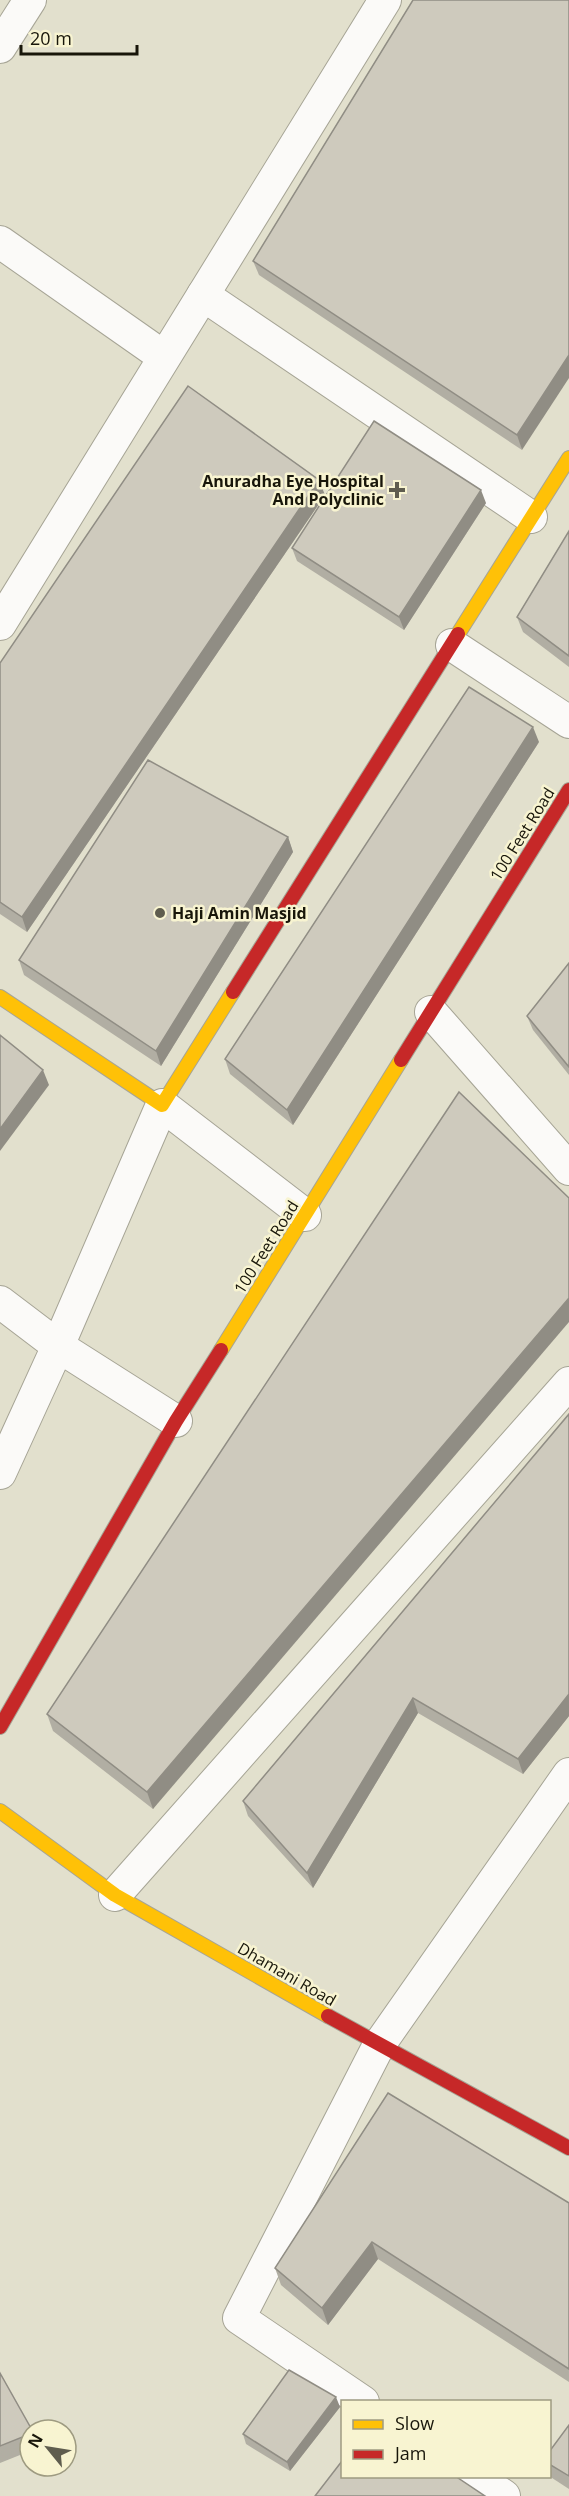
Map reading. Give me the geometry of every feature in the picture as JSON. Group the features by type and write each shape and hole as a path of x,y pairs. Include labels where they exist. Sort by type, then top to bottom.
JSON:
{"main road":[{"path":"0,997 162,1105 569,458"},
{"name":"100 Feet Road","path":"0,1727 176,1421 569,790"},
{"name":"Dhamani Road","path":"0,1811 115,1895 379,2045 569,2148"}],"street":[{"path":"0,47 30,0"},
{"path":"0,624 384,1"},
{"path":"0,242 164,357"},
{"path":"203,295 531,518"},
{"path":"452,645 569,722"},
{"path":"431,1012 569,1169"},
{"path":"0,1473 58,1346 162,1105 305,1215"},
{"path":"0,1302 58,1346 176,1421"},
{"path":"115,1895 569,1383"},
{"path":"360,2400 239,2318 379,2045 567,1780"},
{"path":"478,2478 504,2496"}],"building":[{"path":"413,0 569,0 569,355 517,435 253,261"},
{"path":"188,386 319,480 22,917 0,902 0,663"},
{"path":"374,421 481,490 399,617 292,548"},
{"path":"569,531 569,656 517,617"},
{"path":"469,687 533,727 287,1110 225,1059"},
{"name":"Haji Amin Masjid","path":"148,760 288,837 156,1051 19,960"},
{"path":"569,963 569,1067 527,1016"},
{"path":"0,1035 43,1070 0,1129"},
{"path":"459,1092 569,1198 569,1298 147,1792 47,1714"},
{"path":"569,1414 569,1694 518,1759 413,1698 307,1873 243,1801"},
{"path":"388,2093 569,2203 569,2369 372,2242 322,2308 275,2268"},
{"path":"289,2370 336,2397 287,2462 243,2434"},
{"path":"0,2373 25,2418 18,2418 18,2439 0,2446"},
{"path":"569,2425 569,2476 551,2465 551,2449"},
{"path":"341,2462 341,2478 458,2478 485,2496 315,2496"}],"traffic: slow":[{"path":"458,634 569,458"},
{"path":"0,997 162,1105 233,992"},
{"path":"221,1350 401,1060"},
{"path":"0,1811 115,1895 328,2016"}],"traffic: jam":[{"path":"233,992 458,634"},
{"path":"401,1060 569,790"},
{"path":"0,1727 176,1421 221,1350"},
{"path":"328,2016 569,2148"}],"place":[{"name":"Anuradha Eye Hospital And Polyclinic","path":"397,490"},
{"name":"Haji Amin Masjid","path":"160,913"}]}
